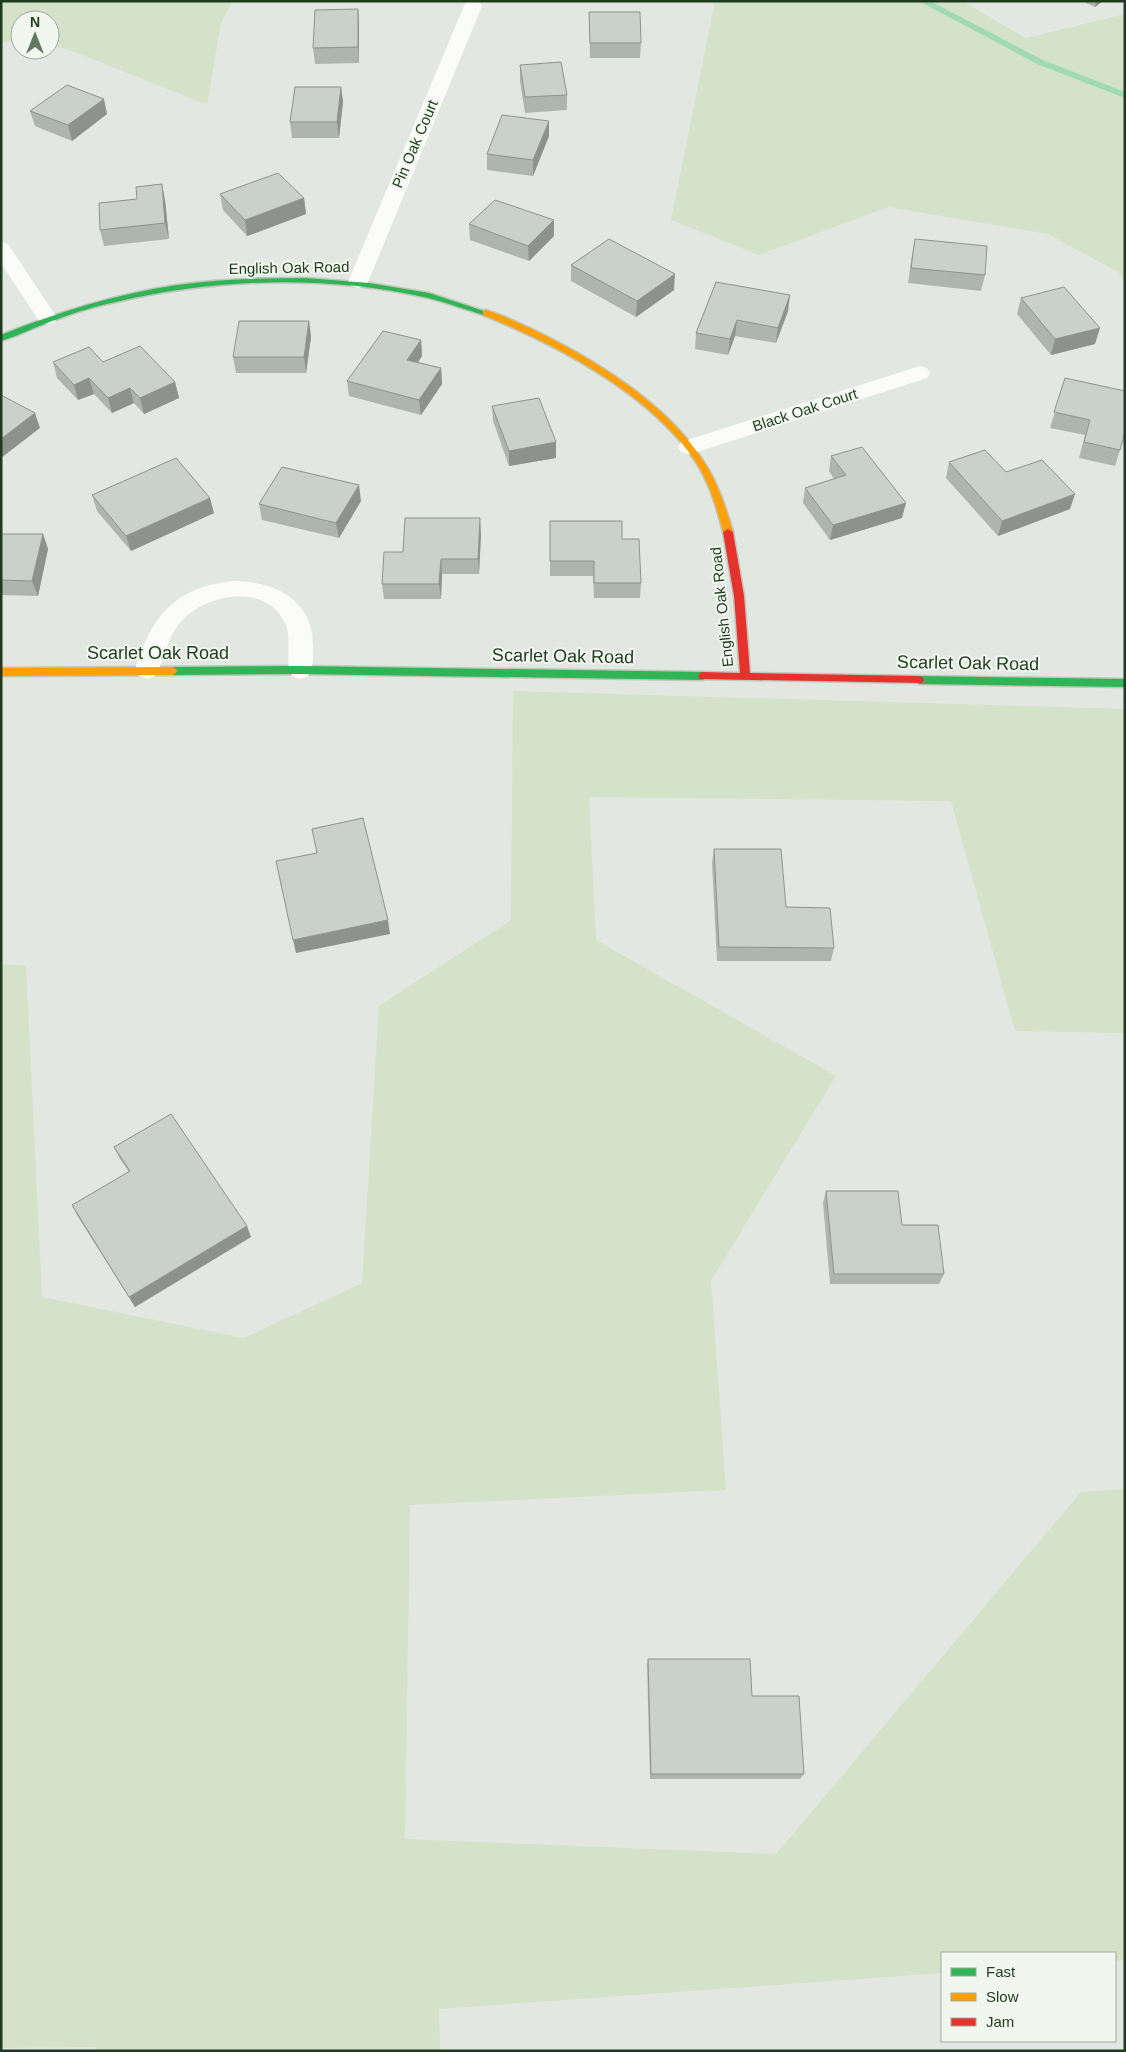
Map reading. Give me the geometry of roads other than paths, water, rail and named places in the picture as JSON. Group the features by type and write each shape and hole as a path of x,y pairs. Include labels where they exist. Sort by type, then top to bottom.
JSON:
{"street":[{"name":"Pin Oak Court","path":"358,282 473,6"},
{"path":"1,248 47,318"},
{"name":"English Oak Road","path":"1,338 47,318 101,302 198,286 310,280 358,282 396,288 466,305 494,314 531,330 567,348 625,389 665,423 689,447 704,469 724,514 735,567 745,676"},
{"name":"Black Oak Court","path":"689,447 920,373"},
{"path":"147,670 153,648 162,629 180,609 204,594 235,589 250,590 283,602 293,615 299,630 302,645 300,670"},
{"name":"Scarlet Oak Road","path":"1,672 300,670 1125,683"}],"waterway":[{"path":"923,1 1040,62 1125,95"}]}
